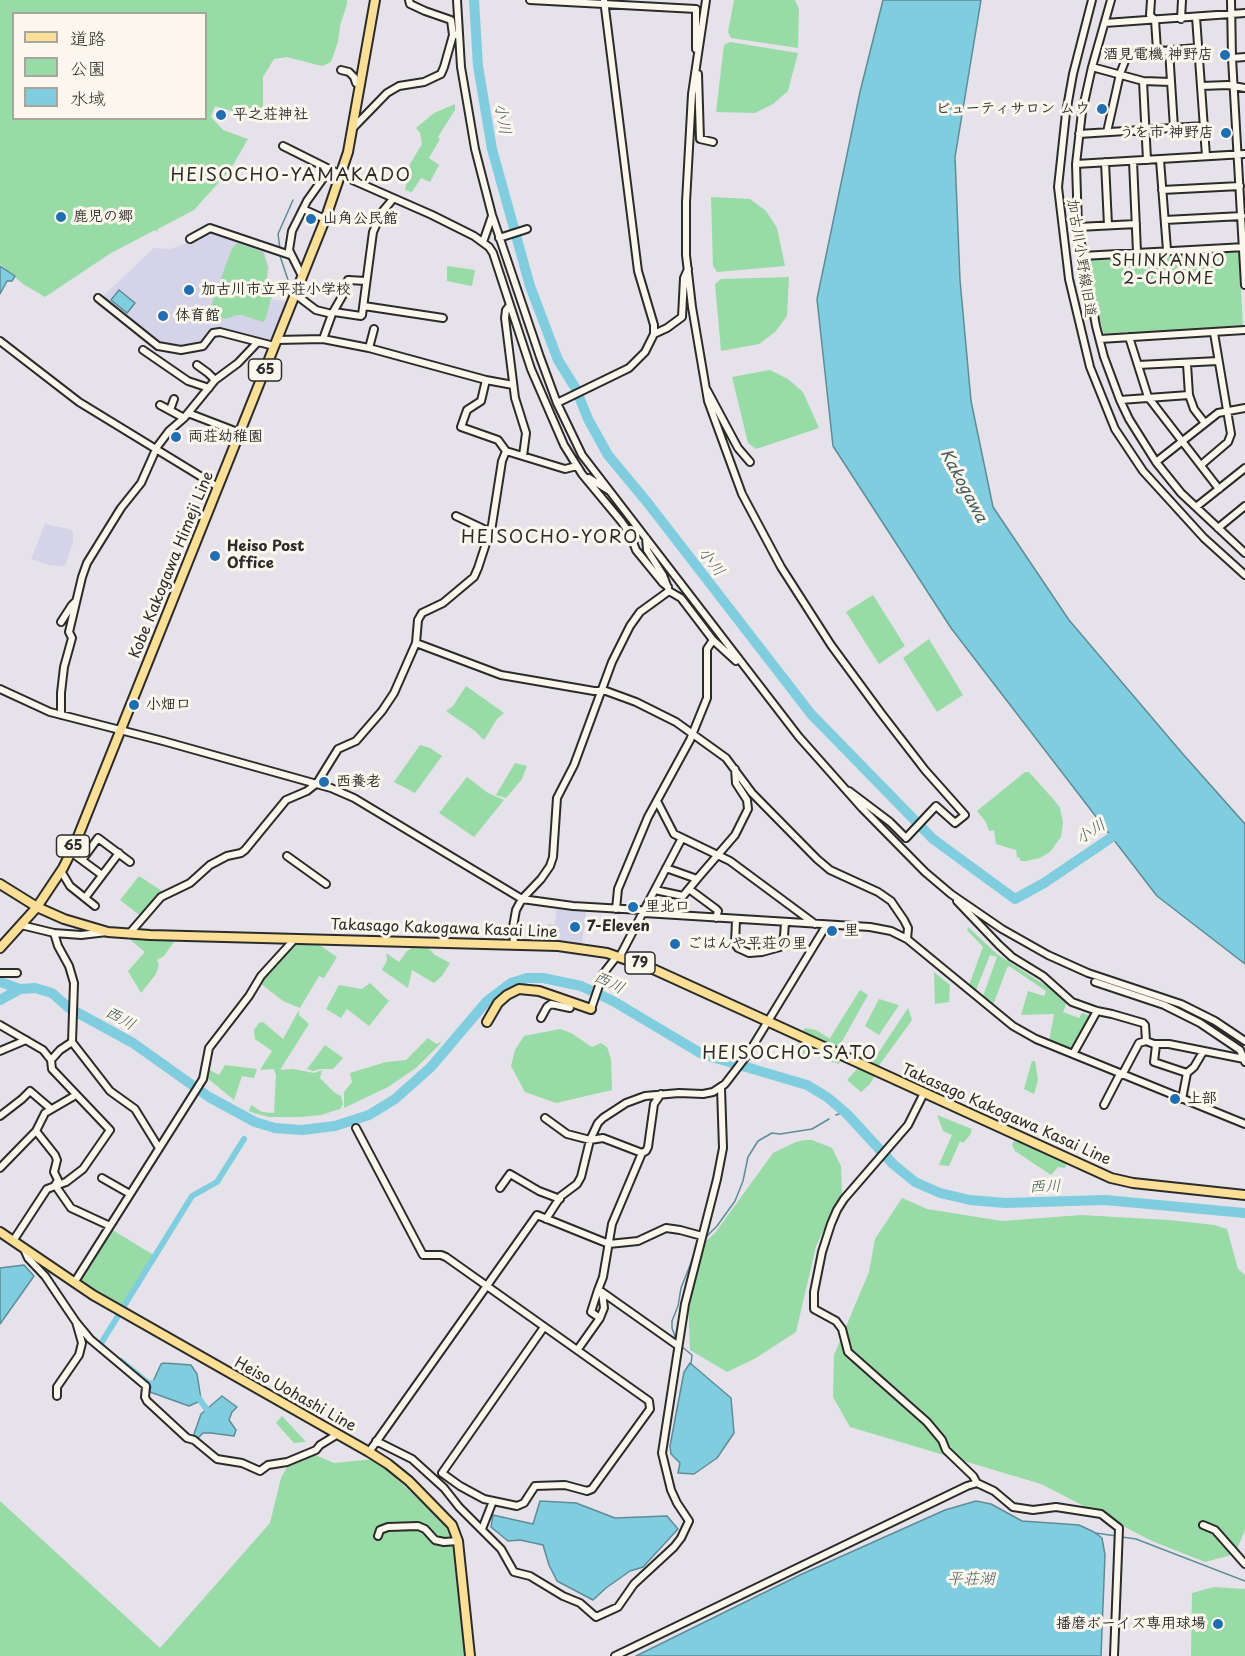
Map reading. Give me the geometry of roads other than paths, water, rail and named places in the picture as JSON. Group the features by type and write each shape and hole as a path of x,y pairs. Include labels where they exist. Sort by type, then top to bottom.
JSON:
{"main road":[{"name":"Kobe Kakogawa Himeji Line","path":"0,948 37,907 61,871 75,844 325,219 341,175 353,128 375,0"},
{"name":"Takasago Kakogawa Kasai Line","path":"0,884 37,907 74,922 108,932 514,945 575,948 619,956 662,973 1111,1178 1133,1183 1245,1195"},
{"path":"487,1022 498,1004 507,995 519,989 539,992 572,1005 591,1007"},
{"name":"Heiso Uohashi Line","path":"0,1232 74,1283 132,1318 369,1452 388,1464 436,1507 452,1526 458,1541 470,1656"}],"street":[{"path":"409,0 410,4 451,20 456,35 469,117 492,215 557,403 582,455 816,758 892,840 951,894 1012,957 1043,976 1072,1002 1143,1023 1146,1041"},
{"path":"353,128 387,93 399,86 424,82 441,74 456,35 457,0"},
{"path":"530,0 604,2 696,9 695,42 698,57 700,139 713,142"},
{"path":"706,0 692,94 687,168 688,269 703,380 738,448 750,462"},
{"name":"加古川小野線旧道","path":"1092,0 1066,112 1058,187 1069,279 1090,367 1115,429 1143,471 1204,538 1245,575"},
{"path":"1111,0 1092,67 1078,134 1076,164 1077,227 1100,339 1120,400 1156,462 1181,493 1245,553"},
{"path":"1151,0 1150,15 1155,20 1157,50"},
{"path":"1181,19 1182,0"},
{"path":"1231,0 1234,87 1242,154 1240,186 1245,285"},
{"path":"557,403 629,368 645,352 654,334 654,325 638,272 604,2"},
{"path":"1105,23 1245,13"},
{"path":"1196,17 1206,156"},
{"path":"1107,132 1120,74 1125,61 1132,53 1198,48"},
{"path":"1169,50 1174,128"},
{"path":"1232,58 1245,57"},
{"path":"1092,67 1143,81 1171,82"},
{"path":"341,70 349,72 356,83 361,84"},
{"path":"1143,81 1147,160"},
{"path":"1201,86 1228,85 1245,88"},
{"path":"1078,134 1203,126"},
{"path":"283,146 329,170 432,215 483,242 493,253 531,369 564,445 577,466 630,534 636,550 663,584 681,598 713,640 735,661 742,664"},
{"path":"1076,164 1242,154"},
{"path":"1160,160 1167,250"},
{"path":"1133,161 1137,252"},
{"path":"1105,162 1108,225"},
{"path":"302,276 290,255 289,243 292,231 303,209 329,170"},
{"path":"1162,190 1240,186"},
{"path":"295,294 316,310 361,316 373,232 380,216 393,199"},
{"path":"303,209 325,219"},
{"path":"483,242 492,215"},
{"path":"1165,220 1242,216"},
{"path":"1077,227 1136,224"},
{"path":"190,239 210,228 290,255"},
{"path":"499,238 527,229"},
{"path":"1082,256 1244,247"},
{"path":"654,334 682,317 684,278 688,269"},
{"path":"323,339 348,280 366,281"},
{"path":"98,298 158,346 182,350 203,346 213,333 220,332 251,339 257,343 323,339 369,348 486,380 513,385"},
{"path":"510,305 506,310 505,318 513,385 526,433 523,456"},
{"path":"364,306 443,318"},
{"path":"369,348 374,329"},
{"path":"1100,339 1245,330"},
{"path":"1201,465 1228,442 1231,434 1214,333"},
{"path":"1129,337 1148,397 1219,489"},
{"path":"0,341 79,402 218,487"},
{"path":"61,715 64,667 72,638 69,632 81,577 87,563 141,483 157,447 169,431 186,416 215,381 238,363 257,343"},
{"path":"143,350 188,381 209,388"},
{"path":"1138,365 1218,361"},
{"path":"1187,364 1189,394 1194,409 1204,422"},
{"path":"197,365 215,381"},
{"path":"486,380 481,401 467,410 461,427 498,440 506,451 565,469 577,466"},
{"path":"706,388 708,401 742,494 781,567 831,645 880,713 925,770 965,815 955,823 936,806 906,838 856,795 845,789"},
{"path":"1120,400 1189,394"},
{"path":"170,410 174,399"},
{"path":"160,405 240,433"},
{"path":"1156,462 1218,413 1245,408"},
{"path":"129,934 160,897 190,883 210,865 242,852 286,800 307,791 317,783 339,749 356,741 382,711 394,693 416,643 418,620 422,613 443,603 474,577 490,532 502,461 506,451"},
{"path":"577,466 596,484 609,490"},
{"path":"1196,507 1245,468"},
{"path":"1218,528 1245,507"},
{"path":"456,516 490,532"},
{"path":"646,538 647,550 668,589"},
{"path":"514,945 513,927 516,910 522,899 550,866 553,856 556,798 574,765 601,690 630,626 640,612 668,589"},
{"path":"62,622 76,601"},
{"path":"616,909 618,889 648,817 693,732 707,698 707,649 713,640"},
{"path":"416,643 501,675 594,691 601,690 636,702 693,732 726,758 753,793 817,859 830,870 878,892 891,901 908,928 906,939"},
{"path":"0,689 50,712 121,729 317,783 354,798 522,899 573,906 640,910 644,914 870,927 891,931 906,939 1013,1026 1036,1039 1245,1124"},
{"path":"655,890 683,896 735,835 748,809 747,800 736,783 734,767"},
{"path":"657,801 674,834 719,855 816,924"},
{"path":"82,860 98,838 130,862"},
{"path":"591,1007 606,968 619,956 644,914 682,838"},
{"path":"85,898 119,853"},
{"path":"75,855 102,876"},
{"path":"287,856 326,884"},
{"path":"666,868 698,879"},
{"path":"61,871 70,886 95,906"},
{"path":"689,889 716,909 717,918"},
{"path":"951,894 1002,929 1048,955 1088,973 1181,1004 1215,1021 1245,1041"},
{"path":"736,920 735,944 742,951 749,953 780,947 785,922"},
{"path":"21,925 54,933 81,935 108,932"},
{"path":"546,1219 560,1199 578,1184 590,1140 598,1123 615,1109 635,1099 661,1094 703,1094 721,1088 748,1054 826,926"},
{"path":"54,933 74,983 72,1042 110,1091 135,1109 159,1148"},
{"path":"74,1283 203,1079 209,1048 249,996 261,976 292,942 293,938"},
{"path":"0,973 17,973"},
{"path":"1095,982 1164,1005 1200,1023 1240,1050 1244,1060"},
{"path":"541,1018 551,1004 572,1005 568,1017"},
{"path":"1073,1054 1097,1011"},
{"path":"0,1025 43,1050 51,1060 52,1069 110,1130 86,1167 66,1182 46,1189 13,1241"},
{"path":"0,1051 26,1040"},
{"path":"1104,1105 1139,1043 1146,1041 1156,1045 1169,1044 1244,1060"},
{"path":"51,1060 72,1042"},
{"path":"1156,1045 1154,1062 1187,1073"},
{"path":"1182,1099 1187,1073 1194,1067 1203,1052"},
{"path":"376,1441 412,1459 444,1488 459,1507 501,1549 514,1572 530,1575 563,1596 580,1603 596,1617 618,1607 634,1584 674,1547 681,1538 688,1521 676,1503 671,1490 662,1453 685,1304 723,1148 721,1088"},
{"path":"0,1116 30,1091 51,1109"},
{"path":"924,1093 908,1125 844,1199 831,1224 814,1292 814,1309 836,1321 842,1329 848,1352 927,1422 942,1440 946,1450 973,1476 977,1483 994,1491 1013,1507 1033,1510 1056,1507 1101,1514 1119,1528 1114,1656"},
{"path":"600,1318 591,1312 600,1291 612,1224 642,1153 648,1148 654,1104 661,1094"},
{"path":"0,1168 36,1131 42,1118 51,1109 76,1095"},
{"path":"545,1118 567,1134 590,1140 601,1137 642,1153"},
{"path":"356,1128 423,1255 446,1257 649,1401 650,1408 592,1489 588,1491 565,1485 535,1486 521,1506 493,1501 459,1486 442,1473 544,1327"},
{"path":"36,1131 48,1144 57,1160 54,1172 58,1180 55,1185"},
{"path":"500,1188 510,1174 538,1191 560,1199"},
{"path":"102,1178 130,1194"},
{"path":"55,1185 71,1208 110,1226"},
{"path":"369,1452 537,1215 609,1244 638,1241 666,1228 702,1236"},
{"path":"24,1249 28,1258 45,1276 90,1340 146,1386 147,1401 187,1438 194,1440 217,1459 242,1463 260,1471 268,1465 287,1462 316,1450 338,1434"},
{"path":"600,1291 677,1345"},
{"path":"578,1349 600,1318 604,1308 600,1291"},
{"path":"57,1396 57,1387 82,1349 76,1322"},
{"path":"615,1656 956,1491 977,1483"},
{"path":"482,1529 493,1501"},
{"path":"1203,1525 1215,1530 1245,1564"},
{"path":"378,1536 380,1530 388,1527 418,1526 425,1529 435,1540 458,1541"}],"water":[{"name":"Kakogawa","path":"883,0 981,0 955,157 960,280 971,401 993,507 1069,620 1245,824 1245,964 1157,896 951,628 833,446 817,299 860,92"},
{"path":"0,266 15,276 12,281 7,281 0,294"},
{"path":"119,290 135,303 127,313 111,300"},
{"path":"24,1265 34,1276 0,1324 0,1268"},
{"path":"690,1363 731,1398 734,1433 717,1458 694,1474 678,1473 680,1463 671,1454 670,1446 684,1372"},
{"path":"161,1364 191,1365 197,1374 201,1399 198,1402 189,1406 150,1392"},
{"path":"222,1396 237,1407 229,1420 236,1430 234,1436 203,1433 198,1438 193,1437 201,1414"},
{"path":"540,1501 576,1503 615,1518 667,1516 678,1529 643,1567 630,1571 593,1600 557,1581 543,1545 520,1540 508,1541 491,1527 493,1515 533,1524"},
{"name":"平荘湖","path":"976,1501 991,1504 1022,1521 1079,1525 1102,1538 1105,1555 1101,1656 636,1656 802,1574 945,1510"}],"waterway":[{"name":"小川","path":"474,0 478,66 492,149 530,286 558,360 576,389 588,419 608,455 811,714 933,839 1015,899 1044,883 1124,829"},
{"path":"280,249 278,234 293,200"},
{"path":"279,253 292,292"},
{"name":"西川","path":"0,1000 20,989 35,988 52,993 69,1008 133,1043 209,1097 255,1122 275,1128 302,1130 335,1126 369,1115 395,1099 431,1067 487,1001 511,983 527,978 543,978 581,986 613,1001 702,1054 807,1085 827,1097 847,1114 893,1164 915,1182 940,1193 970,1200 1005,1203 1105,1200 1245,1213"},
{"path":"0,982 20,989"},
{"path":"836,1115 844,1112"},
{"path":"704,1239 717,1226 735,1201 743,1181 748,1157 758,1141 772,1133 812,1129 829,1119"},
{"path":"124,1306 192,1196 217,1182 244,1139"},
{"path":"676,1339 672,1321 678,1306 681,1288 698,1245"},
{"path":"104,1348 100,1345 118,1316"},
{"path":"681,1346 692,1355 691,1364"},
{"path":"121,1361 148,1383 160,1384"},
{"path":"195,1393 210,1414"},
{"path":"1095,1533 1117,1536"},
{"path":"1122,1537 1136,1539 1245,1581"}],"place":[{"name":"酒見電機 神野店","path":"1225,55"},
{"name":"ビューティサロン ムウ","path":"1102,109"},
{"name":"平之荘神社","path":"221,115"},
{"name":"うを市 神野店","path":"1226,133"},
{"name":"鹿児の郷","path":"61,217"},
{"name":"山角公民館","path":"311,219"},
{"name":"加古川市立平荘小学校","path":"189,290"},
{"name":"体育館","path":"163,316"},
{"name":"両荘幼稚園","path":"176,437"},
{"name":"Heiso Post Office","path":"215,556"},
{"name":"小畑口","path":"134,705"},
{"name":"西養老","path":"324,782"},
{"name":"里北口","path":"633,907"},
{"name":"7-Eleven","path":"575,927"},
{"name":"里","path":"832,931"},
{"name":"ごはんや平荘の里","path":"675,944"},
{"name":"上部","path":"1175,1099"},
{"name":"播磨ボーイズ専用球場","path":"1218,1624"}],"district":[{"name":"HEISOCHO-YAMAKADO","path":"291,176"},
{"name":"SHINKANNO 2-CHOME","path":"1169,271"},
{"name":"HEISOCHO-YORO","path":"550,538"},
{"name":"HEISOCHO-SATO","path":"790,1054"}]}
